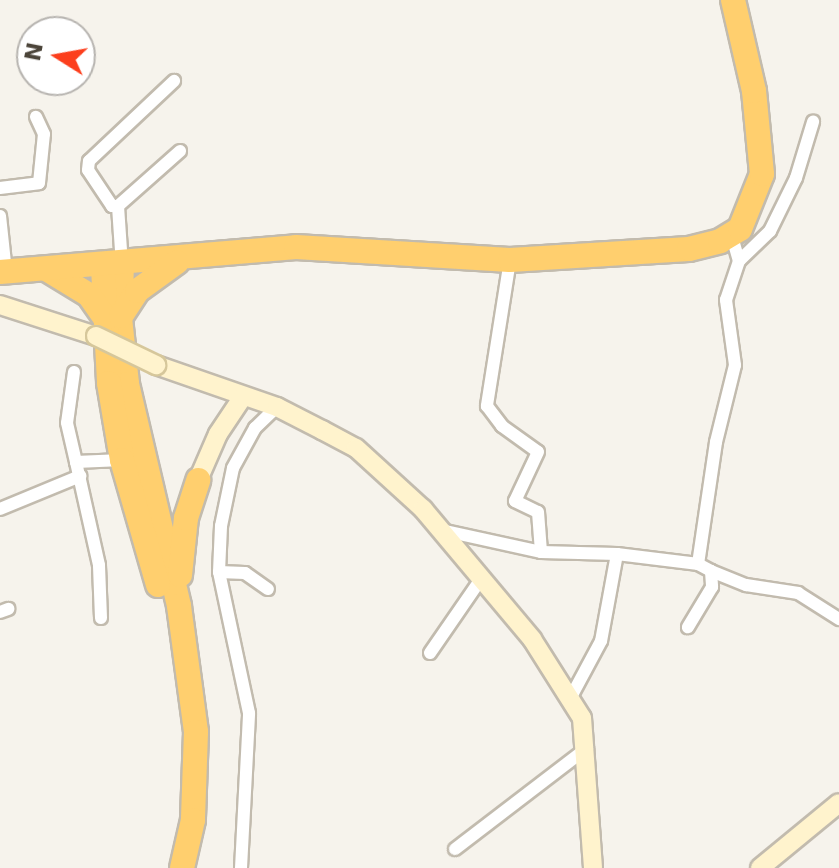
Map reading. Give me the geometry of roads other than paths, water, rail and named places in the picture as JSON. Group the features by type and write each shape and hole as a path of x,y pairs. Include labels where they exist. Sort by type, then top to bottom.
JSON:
{"highway":[{"path":"3,272 112,266 320,246 510,260 689,249 732,236 748,216 762,174 752,83 733,2"},
{"path":"107,324 137,291 182,259"},
{"path":"112,266 107,324 109,383 179,606"},
{"path":"48,269 89,295 107,324"},
{"path":"134,462 163,492 179,492 198,480"},
{"path":"134,462 178,682 185,772 183,819 172,868"},
{"path":"182,868 193,820 196,732 179,606 180,556 198,480"}],"street":[{"path":"174,81 89,161 88,170 112,206 118,206 180,151"},
{"path":"0,188 39,183 44,134 36,117"},
{"path":"698,564 716,442 735,365 726,300 739,261 770,231 796,178 813,122"},
{"path":"112,266 118,206"},
{"path":"0,216 3,272"},
{"path":"732,236 739,261"},
{"path":"510,260 487,406 502,426 538,452 515,501 538,512 541,552"},
{"path":"0,305 107,324 156,365 242,398 277,407 356,448 394,479 479,582 532,639 571,697 587,748 593,868"},
{"path":"74,372 67,423 99,565 101,618"},
{"path":"198,480 218,434 242,398"},
{"path":"241,868 249,713 219,572 232,471 255,428 277,407"},
{"path":"76,462 134,462"},
{"path":"0,509 80,476"},
{"path":"438,530 541,552 617,554 698,564 751,586 798,593 839,619"},
{"path":"571,697 601,641 617,554"},
{"path":"688,627 712,587 711,571"},
{"path":"219,572 245,573 268,589"},
{"path":"430,653 479,582"},
{"path":"455,849 587,748"},
{"path":"760,868 839,803"}]}
